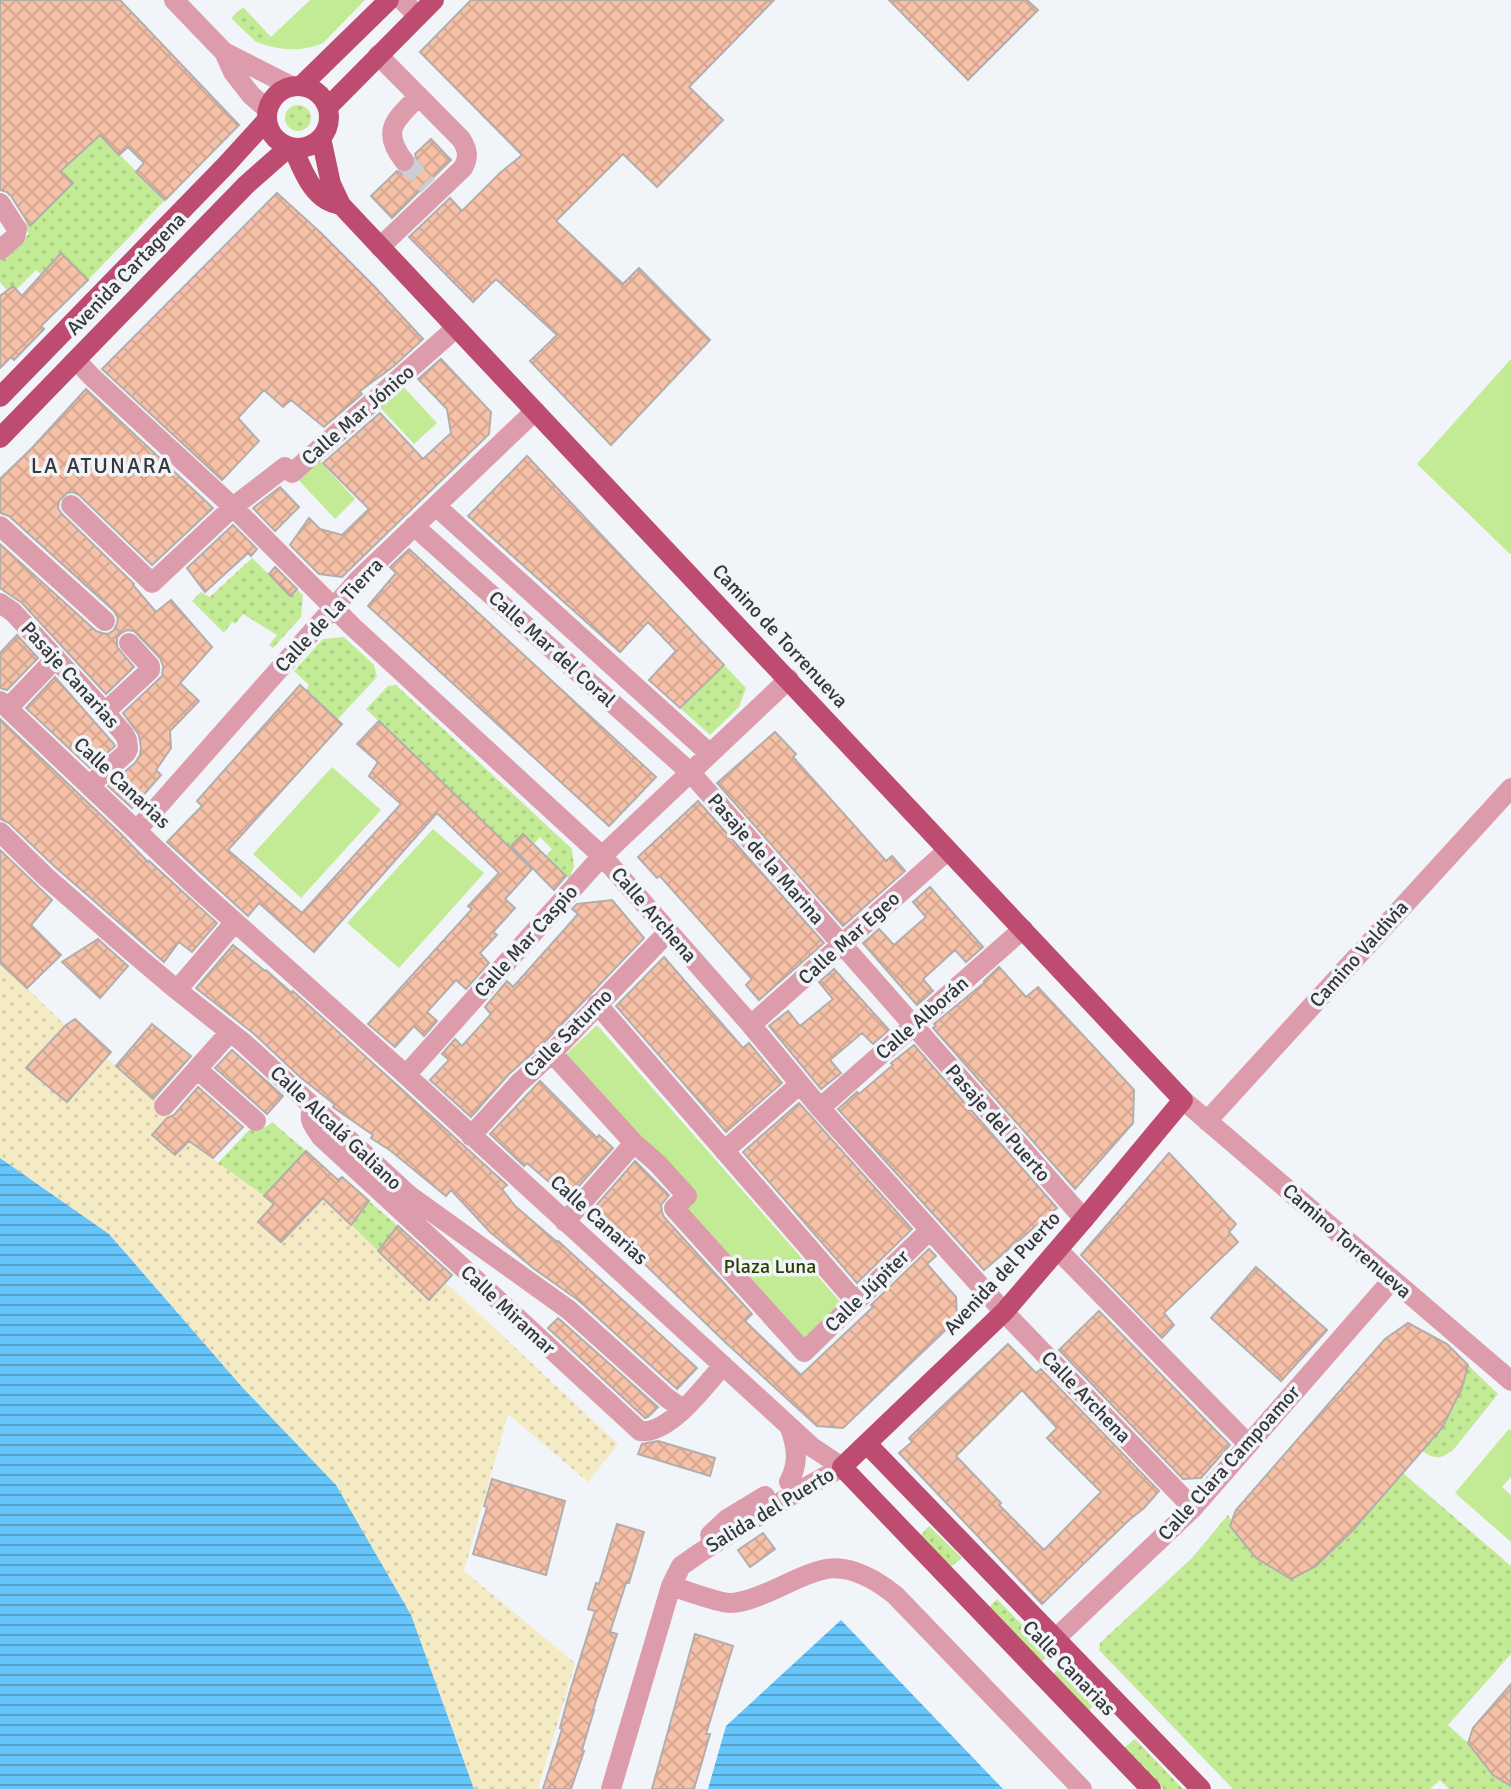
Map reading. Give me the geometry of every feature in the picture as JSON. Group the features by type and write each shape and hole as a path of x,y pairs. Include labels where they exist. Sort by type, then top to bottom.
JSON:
{"main road":[{"path":"296,86 389,0"},
{"path":"328,107 434,0"},
{"path":"296,86 318,92 328,107 329,122 321,138 303,148 291,148 274,137 266,115 276,94 282,89 296,86"},
{"name":"Avenida Cartagena","path":"0,397 236,155 266,115"},
{"name":"Camino de Torrenueva","path":"321,138 331,184 341,205 1183,1100"},
{"name":"Avenida Cartagena","path":"0,438 246,185 291,148"},
{"name":"Camino de Torrenueva","path":"291,148 317,192 328,202 341,205"},
{"name":"Avenida del Puerto","path":"842,1467 1004,1312 1183,1100"},
{"name":"Calle Canarias","path":"867,1444 1201,1789"},
{"name":"Calle Canarias","path":"842,1467 1151,1789"}],"street":[{"path":"174,0 224,52 233,72 266,115"},
{"path":"402,0 418,16"},
{"path":"224,52 296,86"},
{"path":"378,55 461,139 468,153 463,168 432,190 380,247"},
{"path":"404,161 391,139 392,129 419,96"},
{"path":"0,203 17,229 15,237 0,250"},
{"name":"Calle Mar Jónico","path":"71,505 152,583 233,507 285,467 292,473 456,328"},
{"name":"Calle Archena","path":"76,360 233,507 333,608 602,856 820,1108 1004,1312 1193,1508"},
{"name":"Calle de La Tierra","path":"137,830 333,608 535,411"},
{"name":"Calle Mar del Coral","path":"436,506 710,754"},
{"path":"0,526 105,621"},
{"name":"Calle Mar del Coral","path":"414,526 691,773"},
{"name":"Pasaje Canarias","path":"0,603 13,612 56,658 127,740 128,749 90,785"},
{"path":"105,712 150,670 150,666 129,643"},
{"path":"4,705 56,658"},
{"name":"Calle Mar Caspio","path":"406,1075 474,1014 602,856 789,679"},
{"name":"Calle Canarias","path":"4,705 235,922 812,1447 842,1467"},
{"name":"Pasaje de la Marina","path":"691,773 913,1026"},
{"name":"Camino Valdivia","path":"1207,1121 1511,788"},
{"name":"Calle Alcalá Galiano","path":"0,832 45,876 230,1032 410,1196 569,1310 683,1409"},
{"name":"Calle Mar Egeo","path":"751,1025 947,851"},
{"path":"177,990 235,922"},
{"name":"Calle Alborán","path":"820,1108 1023,929"},
{"name":"Calle Saturno","path":"471,1136 668,932"},
{"path":"597,1004 856,1302"},
{"name":"Pasaje del Puerto","path":"913,1026 1084,1219"},
{"path":"164,1106 230,1032"},
{"path":"552,1053 634,1143 565,1222"},
{"path":"197,1069 256,1121"},
{"path":"724,1151 800,1084"},
{"name":"Camino Torrenueva","path":"1183,1100 1392,1280 1507,1370"},
{"name":"Calle Miramar","path":"314,1107 310,1122 321,1137 640,1431 647,1432 659,1427 683,1409 723,1365"},
{"name":"Calle Júpiter","path":"634,1143 687,1196 674,1208 804,1352 930,1230"},
{"path":"1058,1250 1248,1444"},
{"name":"Calle Clara Campoamor","path":"1056,1638 1193,1508 1392,1280"},
{"path":"788,1425 797,1458 795,1472 789,1482"},
{"path":"611,1789 671,1586 681,1566 698,1553 711,1533 727,1519 817,1469 842,1467"},
{"name":"Salida del Puerto","path":"698,1553 842,1467"},
{"path":"671,1586 729,1603 755,1598 825,1569 840,1569 877,1581 895,1595 1082,1789"}],"green space":[{"path":"310,0 365,0 323,43 290,49 256,42 271,37"},
{"path":"243,7 271,37 256,42 231,18"},
{"path":"298,105 307,109 311,118 307,127 298,131 289,127 285,118 289,109"},
{"path":"100,135 165,200 88,280 42,275 36,270 17,289 13,286 7,290 0,282 0,258 29,234 23,225 41,215 73,183 62,172"},
{"path":"1511,359 1511,553 1510,554 1417,464"},
{"path":"398,381 437,423 414,444 374,401"},
{"path":"313,454 355,499 335,519 292,473"},
{"path":"252,558 290,595 296,589 303,595 301,617 273,648 269,645 277,635 243,614 224,633 192,601 201,592 210,597"},
{"path":"344,637 374,665 377,677 337,720 306,690 309,685 294,671 323,639"},
{"path":"724,665 746,688 739,707 710,735 680,708"},
{"path":"396,685 572,849 574,867 569,879 546,856 552,849 540,837 521,858 366,709 388,686"},
{"path":"332,767 381,810 301,898 253,854"},
{"path":"433,829 484,873 399,968 347,923"},
{"name":"Plaza Luna","path":"597,1025 844,1306 801,1345 682,1209 695,1198 564,1056"},
{"path":"272,1122 306,1151 264,1196 218,1163 249,1130"},
{"path":"369,1201 398,1226 378,1251 351,1225"},
{"path":"1468,1365 1498,1394 1454,1449 1446,1455 1431,1456 1422,1451 1451,1411"},
{"path":"1509,1429 1511,1477 1502,1487 1511,1495 1511,1542 1455,1493"},
{"path":"1403,1473 1511,1566 1511,1654 1448,1725 1468,1743 1493,1775 1511,1789 1449,1789 1440,1780 1430,1789 1233,1789 1099,1650 1100,1643 1192,1558 1228,1515 1256,1558 1292,1579 1316,1566 1353,1530"},
{"path":"929,1526 962,1558 951,1567 921,1535"},
{"path":"997,1599 1051,1654 1041,1662 989,1607"},
{"path":"1063,1665 1097,1700 1089,1711 1053,1674"},
{"path":"1135,1739 1183,1789 1163,1789 1124,1748"}],"sand":[{"path":"0,935 7,969 65,1025 27,1069 67,1102 106,1057 171,1115 152,1135 175,1155 189,1141 274,1204 281,1242 323,1198 429,1300 445,1282 618,1444 588,1482 508,1414 464,1571 575,1663 538,1789 474,1789 411,1615 336,1485 242,1387 109,1234 0,1158"}],"water":[{"path":"0,1158 109,1234 242,1387 336,1485 411,1615 474,1789 0,1789"},
{"path":"841,1620 1003,1789 708,1789 726,1726"}],"building":[{"path":"0,0 120,0 239,125 165,200 136,172 144,163 128,147 119,155 100,135 61,171 73,183 30,226 11,196 0,190"},
{"path":"471,0 774,0 689,87 723,120 657,187 623,154 556,221 623,284 639,268 710,340 611,445 530,361 557,335 496,279 473,302 409,237 450,198 462,211 522,155 420,52"},
{"path":"889,0 1027,0 1038,10 968,80"},
{"path":"431,139 451,160 392,218 371,196 397,171 404,174 412,171 417,161 415,154"},
{"path":"277,193 374,286 423,339 360,391 362,394 324,427 291,400 283,407 264,390 238,418 259,441 222,480 102,369"},
{"path":"61,253 88,280 41,326 44,329 14,360 11,357 0,368 0,296 13,286 22,296"},
{"path":"441,359 491,412 489,434 342,577 319,574 290,545 309,518 320,529 342,535 369,509 323,463 380,413 423,459 451,433 447,409 418,379"},
{"path":"86,389 213,508 152,565 79,495 67,493 59,501 58,508 62,514 134,584 156,612 171,600 212,647 180,683 199,701 170,731 171,748 156,770 161,775 132,808 108,786 140,755 139,735 123,713 162,676 160,658 134,631 121,633 117,638 117,647 134,667 106,694 22,603 0,588 0,544 96,631 108,634 117,624 114,611 9,516 0,513 0,479"},
{"path":"527,456 724,665 680,708 649,680 676,651 648,622 620,652 468,516"},
{"path":"280,487 299,507 275,531 253,508"},
{"path":"233,525 257,549 251,556 248,553 205,592 187,568"},
{"path":"409,549 656,777 609,826 368,606 396,573 390,567"},
{"path":"275,567 297,589 290,596 269,574"},
{"path":"17,635 38,658 7,690 0,688 0,653"},
{"path":"55,677 115,746 90,768 26,708"},
{"path":"300,685 342,724 228,850 302,913 401,804 369,776 378,762 357,744 379,721 532,869 505,899 515,908 493,932 497,935 480,953 489,963 466,989 456,980 427,1012 437,1021 424,1036 414,1026 395,1047 368,1024 472,909 468,906 499,873 437,813 314,952 259,903 248,916 167,842 202,806 197,801"},
{"path":"0,719 148,862 217,923 192,952 179,942 164,962 9,823 0,819"},
{"path":"775,732 796,754 793,757 886,861 892,856 905,871 843,926 717,783"},
{"path":"698,801 824,943 759,1000 746,985 752,979 660,876 657,878 638,857"},
{"path":"523,834 566,876 554,890 511,846"},
{"path":"0,850 52,900 31,925 61,955 27,988 0,963"},
{"path":"930,887 983,947 966,962 955,950 923,979 933,991 917,1005 863,943 879,929 894,945 926,917 913,902"},
{"path":"612,900 644,938 543,1044 509,1074 471,1117 430,1080 449,1060 442,1054 455,1039 462,1046 491,1014 485,1007 507,981 513,987 564,930 578,914 572,909 577,904"},
{"path":"98,939 128,966 100,998 62,962"},
{"path":"233,945 293,991 507,1185 502,1189 515,1206 558,1241 697,1368 677,1389 578,1300 490,1232 451,1190 446,1196 371,1138 373,1135 333,1107 334,1104 253,1033 196,988"},
{"path":"664,957 743,1048 749,1043 782,1083 726,1132 616,1006"},
{"path":"999,967 1026,997 1038,987 1134,1090 1133,1123 1075,1189 933,1028"},
{"path":"834,969 889,1030 873,1044 862,1033 830,1060 841,1073 821,1089 769,1026 788,1011 800,1026 833,999 819,982"},
{"path":"75,1019 111,1052 67,1102 26,1068"},
{"path":"152,1024 191,1056 153,1099 116,1066"},
{"path":"914,1045 1057,1208 984,1270 838,1109"},
{"path":"232,1050 283,1096 267,1114 215,1068"},
{"path":"540,1081 597,1138 599,1135 613,1148 568,1198 527,1163 524,1166 490,1134"},
{"path":"198,1087 243,1127 213,1158 189,1141 175,1155 152,1135"},
{"path":"799,1103 912,1229 857,1283 743,1152"},
{"path":"306,1151 338,1180 342,1177 369,1201 351,1225 323,1198 281,1242 258,1222 274,1204 264,1196"},
{"path":"1169,1153 1236,1224 1229,1232 1238,1242 1164,1313 1174,1325 1162,1338 1081,1255"},
{"path":"635,1161 669,1195 661,1205 664,1217 752,1314 745,1321 801,1375 929,1249 936,1256 927,1264 956,1297 957,1319 843,1428 817,1426 598,1219 594,1223 587,1216"},
{"path":"398,1226 452,1275 429,1300 378,1251"},
{"path":"1256,1267 1327,1330 1281,1381 1211,1318"},
{"path":"1099,1311 1230,1445 1201,1478 1183,1479 1059,1350"},
{"path":"558,1318 658,1407 645,1418 548,1328"},
{"path":"1408,1323 1447,1344 1468,1365 1462,1388 1442,1428 1353,1530 1316,1566 1291,1579 1256,1558 1230,1526 1236,1510 1385,1339"},
{"path":"1008,1344 1036,1373 1041,1369 1159,1491 1042,1604 899,1453 912,1442 909,1438","holes":["1022,1390 1057,1428 1047,1438 1101,1492 1044,1550 956,1456"]},
{"path":"658,1441 715,1458 710,1476 638,1454 642,1444"},
{"path":"492,1479 565,1501 546,1575 473,1554"},
{"path":"617,1524 644,1532 610,1632 617,1634 571,1789 543,1789 595,1611 588,1609"},
{"path":"763,1533 775,1549 750,1567 738,1550"},
{"path":"695,1634 733,1646 706,1734 710,1734 694,1789 652,1789"},
{"path":"1511,1684 1511,1786 1493,1775 1468,1743 1473,1728"}],"tunnel":[{"path":"404,161 428,186"}],"district":[{"name":"LA ATUNARA","path":"102,465"}]}
